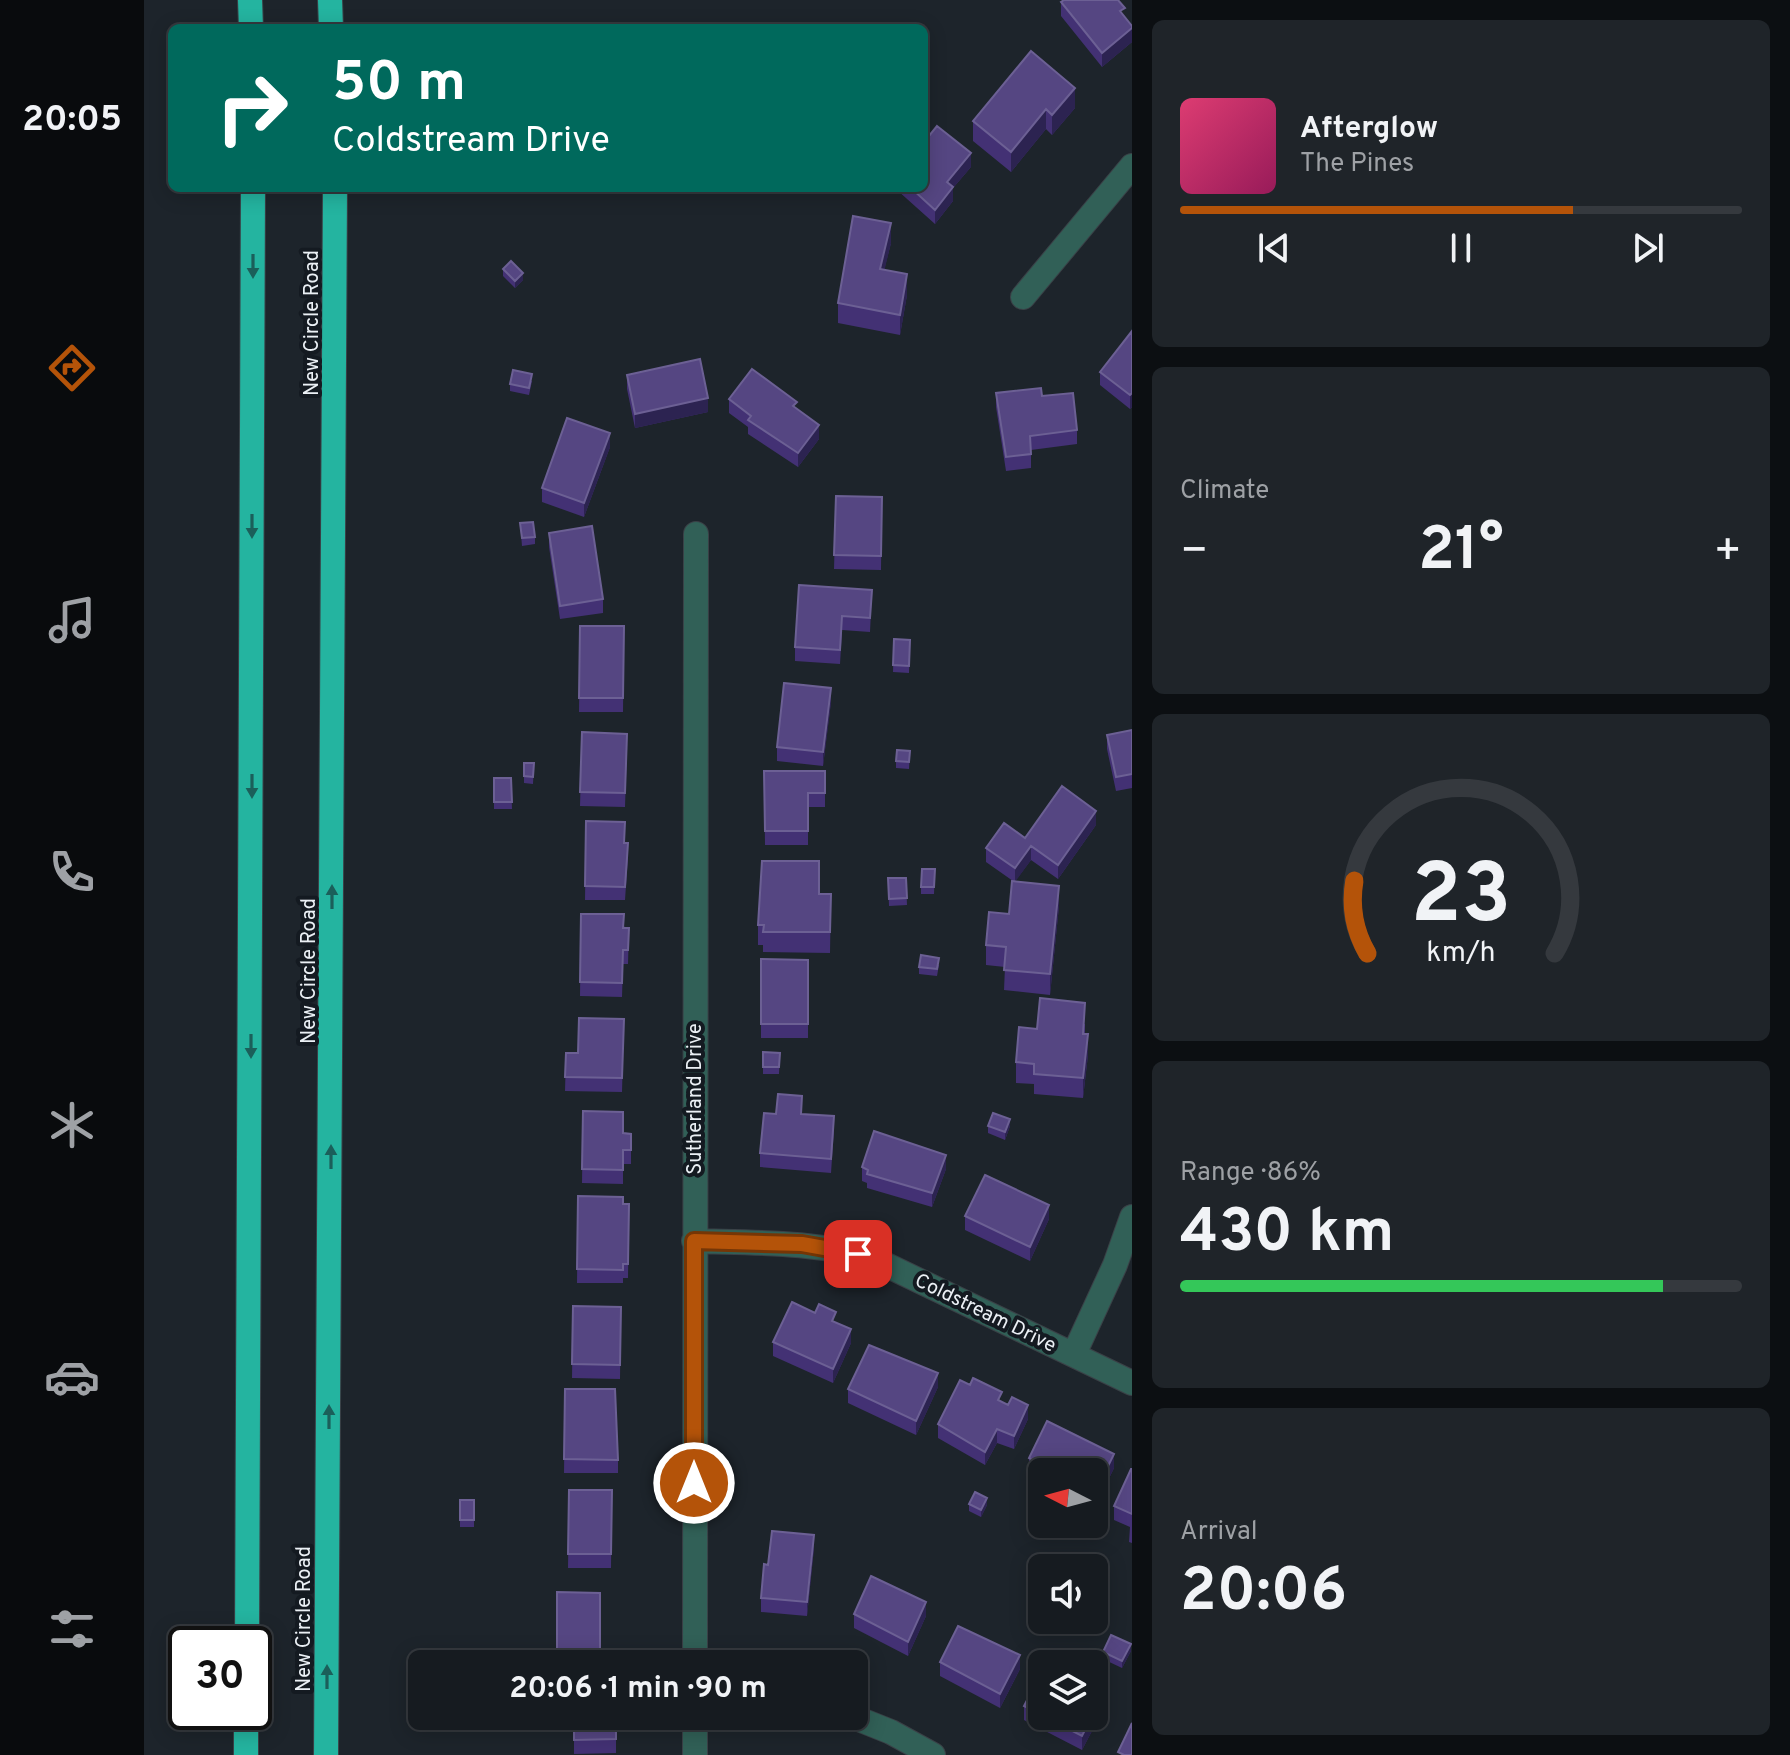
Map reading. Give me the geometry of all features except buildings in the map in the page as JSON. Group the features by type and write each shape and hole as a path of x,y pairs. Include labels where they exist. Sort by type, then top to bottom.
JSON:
{"highway":[{"path":"250,0 251,24"},
{"path":"330,0 331,24"},
{"path":"247,1626 253,192"},
{"name":"New Circle Road","path":"326,1755 335,192"},
{"path":"246,1730 246,1755"}],"street":[{"path":"1023,297 1132,166"},
{"name":"Sutherland Drive","path":"695,1650 696,534"},
{"path":"1074,1354 1115,1265 1132,1217"},
{"name":"Coldstream Drive","path":"694,1241 840,1249 876,1260 1132,1383"},
{"path":"868,1723 933,1755"},
{"path":"695,1730 695,1755"}],"route":[{"path":"694,1483 694,1241 802,1244 858,1254"}]}
